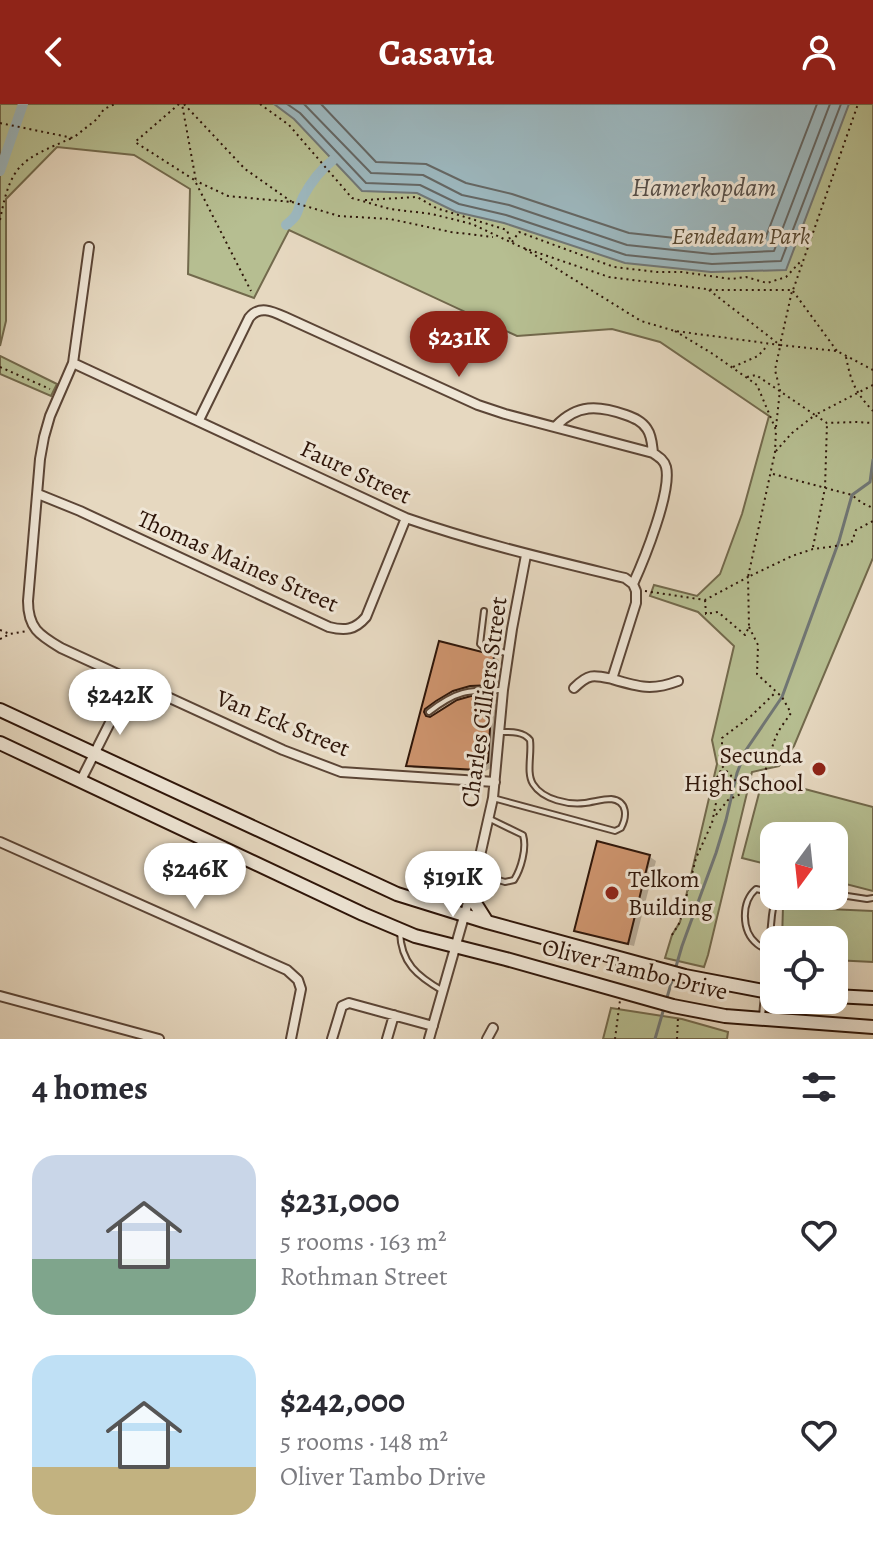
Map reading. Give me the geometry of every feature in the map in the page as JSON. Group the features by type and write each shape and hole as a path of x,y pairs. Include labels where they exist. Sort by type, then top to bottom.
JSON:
{"street":[{"path":"36,630 30,621 28,601 40,459 50,416 73,363 89,247"},
{"path":"199,420 244,326 259,310 272,312 478,405 653,453 664,462 666,483 647,554 634,587 636,603 612,679"},
{"name":"Faure Street","path":"73,363 406,518 526,555 625,578 634,587"},
{"path":"556,426 566,416 580,410 600,407 613,410 643,424 651,437 653,453"},
{"name":"Thomas Maines Street","path":"38,494 339,629 355,627 366,617 406,518"},
{"name":"Charles Cilliers Street","path":"429,1039 475,879 493,798 503,690 526,555"},
{"name":"Van Eck Street","path":"36,630 61,648 283,750 341,772 495,782"},
{"path":"574,688 591,676 654,688 678,681"},
{"path":"81,780 132,679"},
{"name":"Oliver Tambo Drive","path":"0,710 397,894 665,971 760,990"},
{"name":"Oliver Tambo Drive","path":"0,743 415,936 676,1007 725,1016 873,1027"},
{"path":"0,842 287,970 298,980 301,989 291,1039"},
{"path":"419,901 450,901 475,879"},
{"path":"475,879 475,903 487,922"},
{"path":"0,996 159,1039"},
{"path":"848,997 873,998"},
{"path":"332,1039 344,1004 352,1003 433,1026"},
{"path":"387,1039 394,1015"},
{"path":"487,1039 493,1028"}],"lane":[{"path":"484,611 481,646 508,654"},
{"path":"429,712 448,697 467,691 503,690"},
{"path":"493,798 615,831 625,821 624,806 610,799 571,804 541,793 531,782 530,740 516,733 499,732"},
{"path":"475,879 514,880 524,849 523,835 488,818"},
{"path":"760,889 751,893 744,918 747,931 760,946"},
{"path":"848,896 873,898"},
{"path":"400,929 401,949 406,960 427,981 443,991"},
{"path":"762,1019 763,1014"}],"path":[{"path":"0,220 5,192 14,172 35,154 73,138 97,119 104,109 115,104"},
{"path":"182,104 135,142 196,181 228,196 292,202 339,216 390,219 451,232 498,237"},
{"path":"182,104 196,181 251,291"},
{"path":"182,104 245,169 292,202"},
{"path":"260,104 289,125 352,198 360,201 472,224 521,247 609,277 708,289 793,290"},
{"path":"713,818 728,800 754,789 766,771 775,739 791,713 782,697 757,674 758,645 749,627 748,577 775,452 780,390 775,370 780,345 793,290 858,104"},
{"path":"0,123 73,138"},
{"path":"360,201 417,197 436,208 507,230 511,243"},
{"path":"511,243 519,232 614,267 706,274 731,279 746,277 767,283 786,277 804,258"},
{"path":"521,247 641,321 675,331 837,351"},
{"path":"708,289 780,345"},
{"path":"793,290 837,351 873,370"},
{"path":"675,331 757,385 776,430"},
{"path":"732,367 758,356 769,344"},
{"path":"845,356 850,380 857,394 873,411"},
{"path":"0,367 60,394"},
{"path":"746,377 756,375 827,423 873,423"},
{"path":"775,452 792,433 815,415 873,385"},
{"path":"813,549 825,488 827,423"},
{"path":"771,473 852,495 873,508"},
{"path":"634,587 705,600 792,556 813,549 851,544 856,530 873,521"},
{"path":"705,600 706,614 718,612 745,635 749,627"},
{"path":"0,630 10,634"},
{"path":"0,639 10,634 36,630"},
{"path":"672,935 680,922 696,858 713,818 716,803 711,789 722,766 722,738 776,692"},
{"path":"722,766 746,792"},
{"path":"615,1039 621,993"},
{"path":"676,1007 677,1039"}],"green space":[{"name":"Eendedam Park","path":"0,104 873,104 873,558 794,746 779,766 752,772 704,967 665,958 680,922 717,764 712,740 734,646 698,612 650,596 654,585 697,596 720,574 742,514 769,416 660,342 612,329 517,336 289,230 254,298 188,274 190,189 134,155 57,147 6,199 6,321 0,346"},
{"path":"0,356 57,384 51,396 0,374"},
{"path":"763,778 873,807 873,891 848,885 848,822 760,822 760,862 742,858"},
{"path":"783,910 873,911 873,962 848,961 848,926 782,926"},
{"path":"611,1008 682,1019 728,1032 727,1039 603,1039"}],"water":[{"name":"Hamerkopdam","path":"274,104 849,104 786,270 711,272 625,263 504,223 456,212 417,193 362,191 294,119"}],"building":[{"path":"439,641 494,655 492,685 453,691 424,712 430,717 457,700 492,695 488,762 478,770 406,766"},
{"name":"Telkom Building","path":"597,841 650,855 628,944 574,931"}],"waterway":[{"path":"0,171 23,104"},
{"path":"286,225 296,215 313,181 333,160"},
{"path":"675,970 716,853 737,773 746,750 782,697 839,541 852,495 870,482 873,460"},
{"path":"666,1001 673,977"},
{"path":"655,1039 664,1008"}],"place":[{"name":"Secunda High School","path":"819,769"},
{"name":"Telkom Building","path":"612,893"}]}
